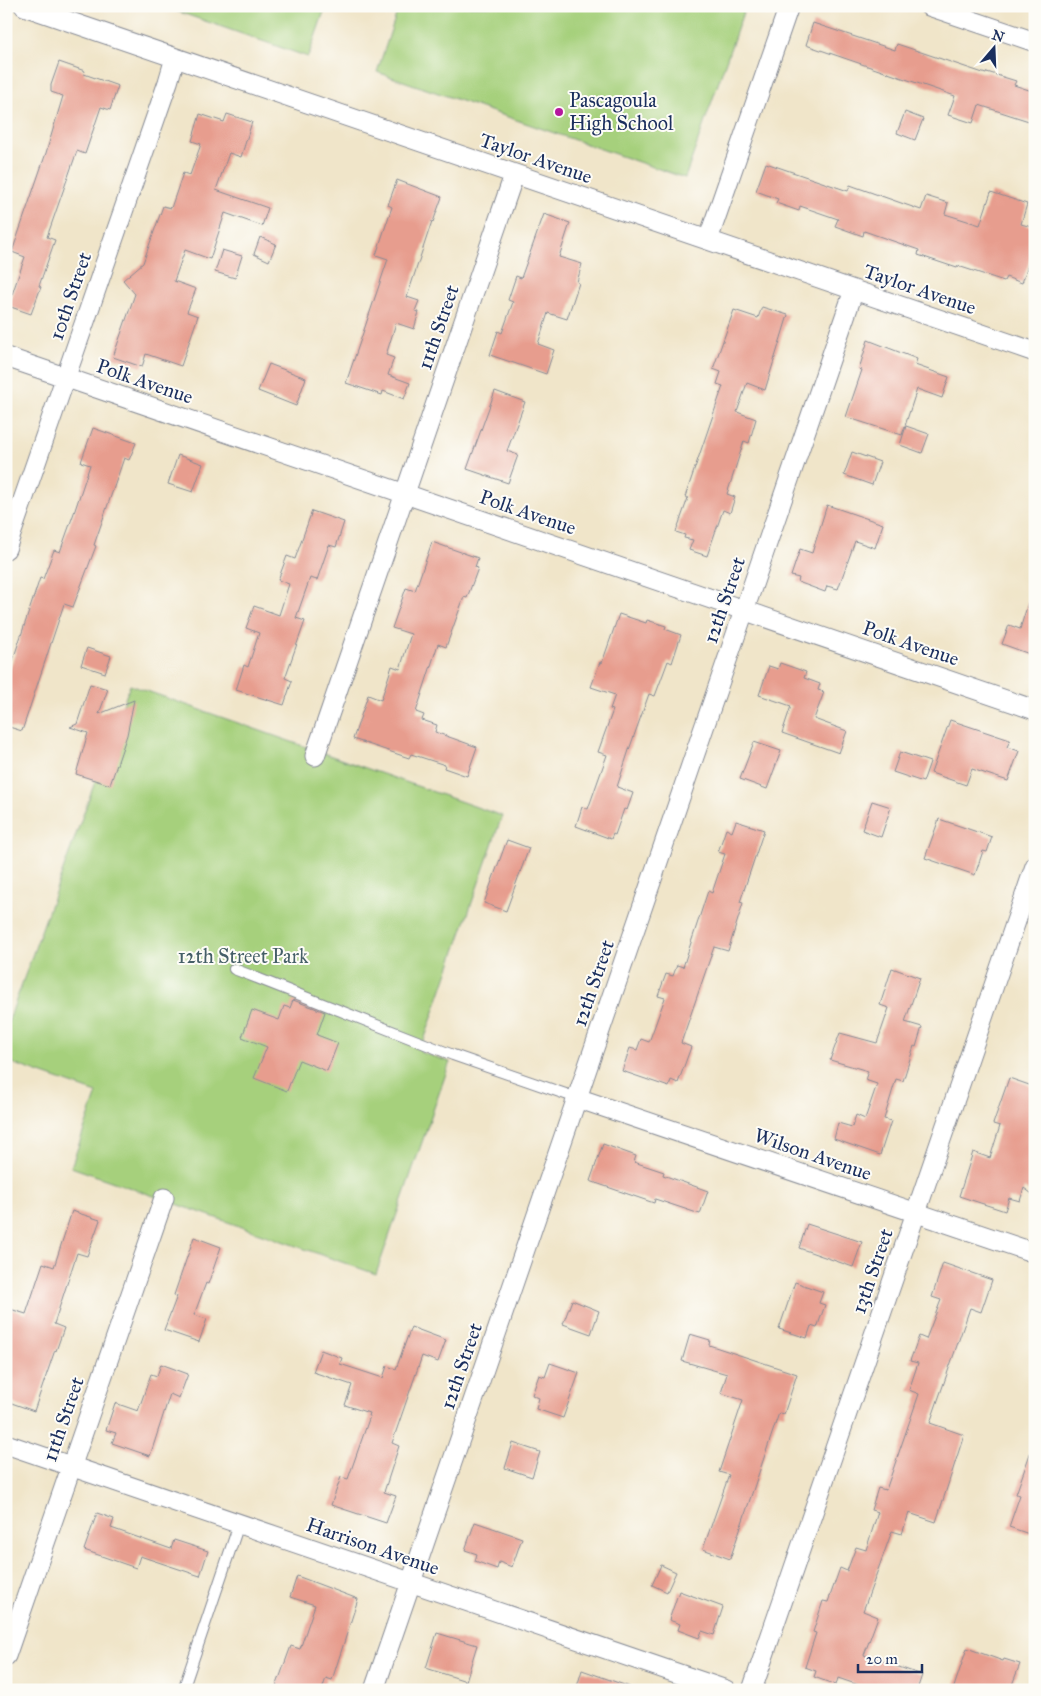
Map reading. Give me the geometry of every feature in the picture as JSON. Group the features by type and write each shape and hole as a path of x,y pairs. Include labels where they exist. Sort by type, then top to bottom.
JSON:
{"street":[{"name":"Taylor Avenue","path":"24,6 1035,352"},
{"path":"708,240 789,6"},
{"path":"929,6 1035,42"},
{"name":"10th Street","path":"6,549 175,58"},
{"name":"11th Street","path":"315,756 514,175"},
{"name":"12th Street","path":"374,1690 854,290"},
{"name":"Polk Avenue","path":"6,357 1035,710"},
{"name":"13th Street","path":"752,1690 1035,866"},
{"name":"Wilson Avenue","path":"577,1098 1035,1253"},
{"name":"11th Street","path":"6,1656 164,1198"},
{"name":"Harrison Avenue","path":"6,1444 726,1690"}],"lane":[{"path":"234,969 453,1055 577,1098"},
{"path":"183,1690 239,1524"}],"green space":[{"path":"162,6 326,6 308,57"},
{"path":"399,6 745,7 685,178 377,72"},
{"name":"12th Street Park","path":"130,685 502,816 420,1052 450,1062 376,1274 71,1167 97,1093 6,1061 6,1028"}],"building":[{"path":"813,23 895,50 897,44 986,74 987,72 1016,81 1014,85 1035,92 1035,123 979,105 973,123 948,115 955,96 806,45"},
{"path":"59,62 85,71 84,74 118,86 110,110 101,107 85,154 77,151 47,237 55,240 31,314 8,306 25,257 12,252 46,153 63,96 51,92 51,85"},
{"path":"905,112 923,119 915,140 897,133"},
{"path":"200,114 224,122 227,114 252,122 241,157 229,153 216,190 268,208 262,226 225,213 210,259 185,250 174,281 196,289 187,312 198,316 181,366 146,354 142,367 113,357 135,294 123,280 143,263 163,206 171,208 183,173 190,175 201,144 192,141"},
{"path":"766,163 848,191 850,185 921,210 926,196 948,203 945,214 980,225 991,192 1027,204 1021,224 1035,228 1035,244 1022,283 1006,277 1004,281 958,266 957,268 918,255 919,250 864,231 863,236 835,226 838,219 800,206 799,211 776,203 778,199 756,191"},
{"path":"397,180 442,197 432,221 407,297 419,301 415,311 419,312 414,329 396,323 386,355 394,358 388,375 410,383 404,399 383,391 382,395 346,383 388,259 376,255 392,207 388,205"},
{"path":"544,214 570,223 559,257 582,264 577,282 579,283 567,319 548,313 538,344 554,350 546,374 490,355 498,331 502,333 513,302 508,300 516,276 521,278"},
{"path":"260,237 276,244 269,261 254,254"},
{"path":"222,250 242,256 235,278 215,272"},
{"path":"762,307 788,315 765,390 747,383 737,412 756,419 749,443 744,441 727,494 735,497 730,513 723,510 707,556 689,550 693,540 684,538 685,535 676,532 688,498 685,497 723,386 717,384 721,372 713,369 734,310 758,318"},
{"path":"868,340 917,359 915,365 949,377 942,398 917,389 902,435 846,417 862,370 859,369"},
{"path":"269,364 306,378 296,406 258,391"},
{"path":"495,391 525,402 507,451 518,455 508,483 467,469"},
{"path":"906,426 929,434 922,453 900,445"},
{"path":"93,428 136,443 129,460 124,458 94,545 96,546 73,607 64,604 22,731 6,726 6,681 40,578 43,579 54,550 60,552 75,510 90,465 81,462"},
{"path":"852,452 880,462 872,485 844,475"},
{"path":"178,455 203,464 193,492 168,484"},
{"path":"827,505 883,524 875,548 855,541 838,589 827,586 825,592 798,582 799,578 791,576 800,549 812,553"},
{"path":"312,511 344,522 336,547 329,545 317,580 310,578 296,618 305,621 285,678 292,681 284,705 236,690 244,665 248,667 259,633 246,628 254,606 279,615 289,584 278,580 287,556 295,559"},
{"path":"432,542 478,558 475,567 478,568 467,598 464,597 446,647 438,644 416,712 424,715 422,720 437,725 435,732 477,747 467,776 444,768 445,765 411,754 409,758 353,739 368,695 381,700 392,666 400,669 411,634 392,628 406,588 415,591"},
{"path":"1031,594 1035,594 1035,656 1002,644 1009,625 1020,629"},
{"path":"619,614 646,623 647,620 666,626 665,629 681,635 672,663 668,661 655,696 649,694 630,747 617,787 633,793 627,810 624,809 615,835 613,834 611,839 576,826 582,807 588,809 607,755 598,752 613,710 610,709 615,695 591,687 600,662 602,663"},
{"path":"87,648 111,656 105,673 81,665"},
{"path":"780,663 806,672 804,678 820,684 818,690 824,692 814,719 847,731 839,753 782,733 791,706 759,695 769,666 778,669"},
{"path":"90,684 108,689 99,714 134,700 127,735 110,785 76,774 88,733 70,727 77,724"},
{"path":"950,720 1010,740 1007,747 1019,751 1008,781 972,769 966,785 931,773"},
{"path":"754,742 781,751 767,789 740,779"},
{"path":"900,752 930,762 923,782 893,772"},
{"path":"872,801 891,807 881,837 862,830"},
{"path":"939,819 992,837 987,852 983,851 975,875 925,858"},
{"path":"736,821 764,830 740,902 743,903 728,951 714,947 681,1043 691,1047 678,1083 671,1080 669,1087 622,1071 630,1048 637,1050 641,1039 649,1042 665,998 658,996 666,974 673,976 677,965 683,967 708,891 712,893 725,854 718,852 726,829 732,832"},
{"path":"507,840 529,848 506,911 484,903"},
{"path":"892,968 920,978 905,1022 922,1027 903,1081 896,1079 884,1119 891,1121 880,1155 834,1139 838,1123 852,1127 856,1115 865,1119 877,1084 865,1080 868,1071 830,1060 840,1033 877,1043 889,1008 880,1005"},
{"path":"293,1000 325,1012 317,1035 338,1043 327,1071 299,1060 287,1091 254,1078 267,1047 242,1037 252,1010 279,1020 284,1006 290,1008"},
{"path":"1009,1078 1035,1087 1035,1196 1024,1188 1020,1201 1009,1198 1005,1211 959,1196 973,1152 990,1158 1000,1126 993,1124"},
{"path":"603,1144 636,1156 634,1162 664,1172 663,1175 708,1191 700,1214 655,1199 654,1203 590,1181"},
{"path":"72,1211 100,1220 87,1256 77,1253 54,1324 64,1328 34,1411 6,1401 6,1320 10,1309 26,1314 43,1263 54,1267"},
{"path":"807,1224 862,1242 853,1267 799,1248"},
{"path":"194,1237 221,1247 208,1284 206,1283 194,1315 207,1319 199,1342 164,1330 177,1296 174,1295"},
{"path":"943,1263 992,1280 981,1312 970,1308 930,1423 964,1435 936,1522 909,1513 902,1534 892,1531 863,1611 878,1617 864,1655 922,1675 917,1690 873,1690 838,1678 836,1685 814,1677 816,1671 805,1667 816,1633 813,1632 823,1601 828,1602 840,1568 847,1571 856,1547 866,1550 878,1512 871,1510 878,1488 886,1490 919,1394 909,1390 918,1363 910,1361 919,1336 926,1339 941,1300 932,1297"},
{"path":"795,1282 823,1292 819,1303 825,1305 817,1328 811,1326 807,1338 779,1329"},
{"path":"572,1300 599,1311 591,1334 563,1324"},
{"path":"411,1327 446,1340 438,1362 422,1356 392,1443 399,1446 384,1492 396,1496 386,1523 331,1505 341,1477 348,1479 370,1416 368,1416 369,1413 345,1405 352,1385 313,1372 321,1350 342,1358 340,1364 383,1378 387,1366 396,1369"},
{"path":"690,1334 710,1340 709,1345 797,1374 784,1414 779,1413 730,1559 703,1549 729,1475 719,1472 743,1400 721,1393 727,1374 682,1361"},
{"path":"550,1363 579,1373 563,1418 536,1409 539,1398 532,1395 539,1375 545,1377"},
{"path":"161,1364 188,1374 179,1398 170,1394 150,1456 112,1443 116,1433 106,1430 115,1403 138,1411 151,1374 157,1376"},
{"path":"513,1443 540,1452 532,1477 505,1468"},
{"path":"1032,1448 1035,1448 1035,1536 1009,1527 1020,1495 1016,1494"},
{"path":"97,1513 114,1519 111,1528 171,1549 174,1540 208,1551 200,1576 140,1556 136,1568 84,1550"},
{"path":"475,1522 522,1538 512,1567 499,1562 497,1569 475,1561 477,1554 465,1550"},
{"path":"661,1565 676,1572 667,1592 652,1585"},
{"path":"297,1576 358,1599 332,1680 326,1678 322,1690 275,1690 291,1646 300,1649 315,1605 290,1597"},
{"path":"679,1591 723,1607 714,1635 702,1631 699,1638 678,1630 680,1624 669,1620"},
{"path":"437,1633 477,1645 466,1681 426,1668"},
{"path":"967,1648 1003,1661 1004,1659 1020,1664 1010,1690 953,1690"},
{"path":"582,1670 630,1687 630,1690 576,1690"}],"place":[{"name":"Pascagoula High School","path":"559,112"}]}
